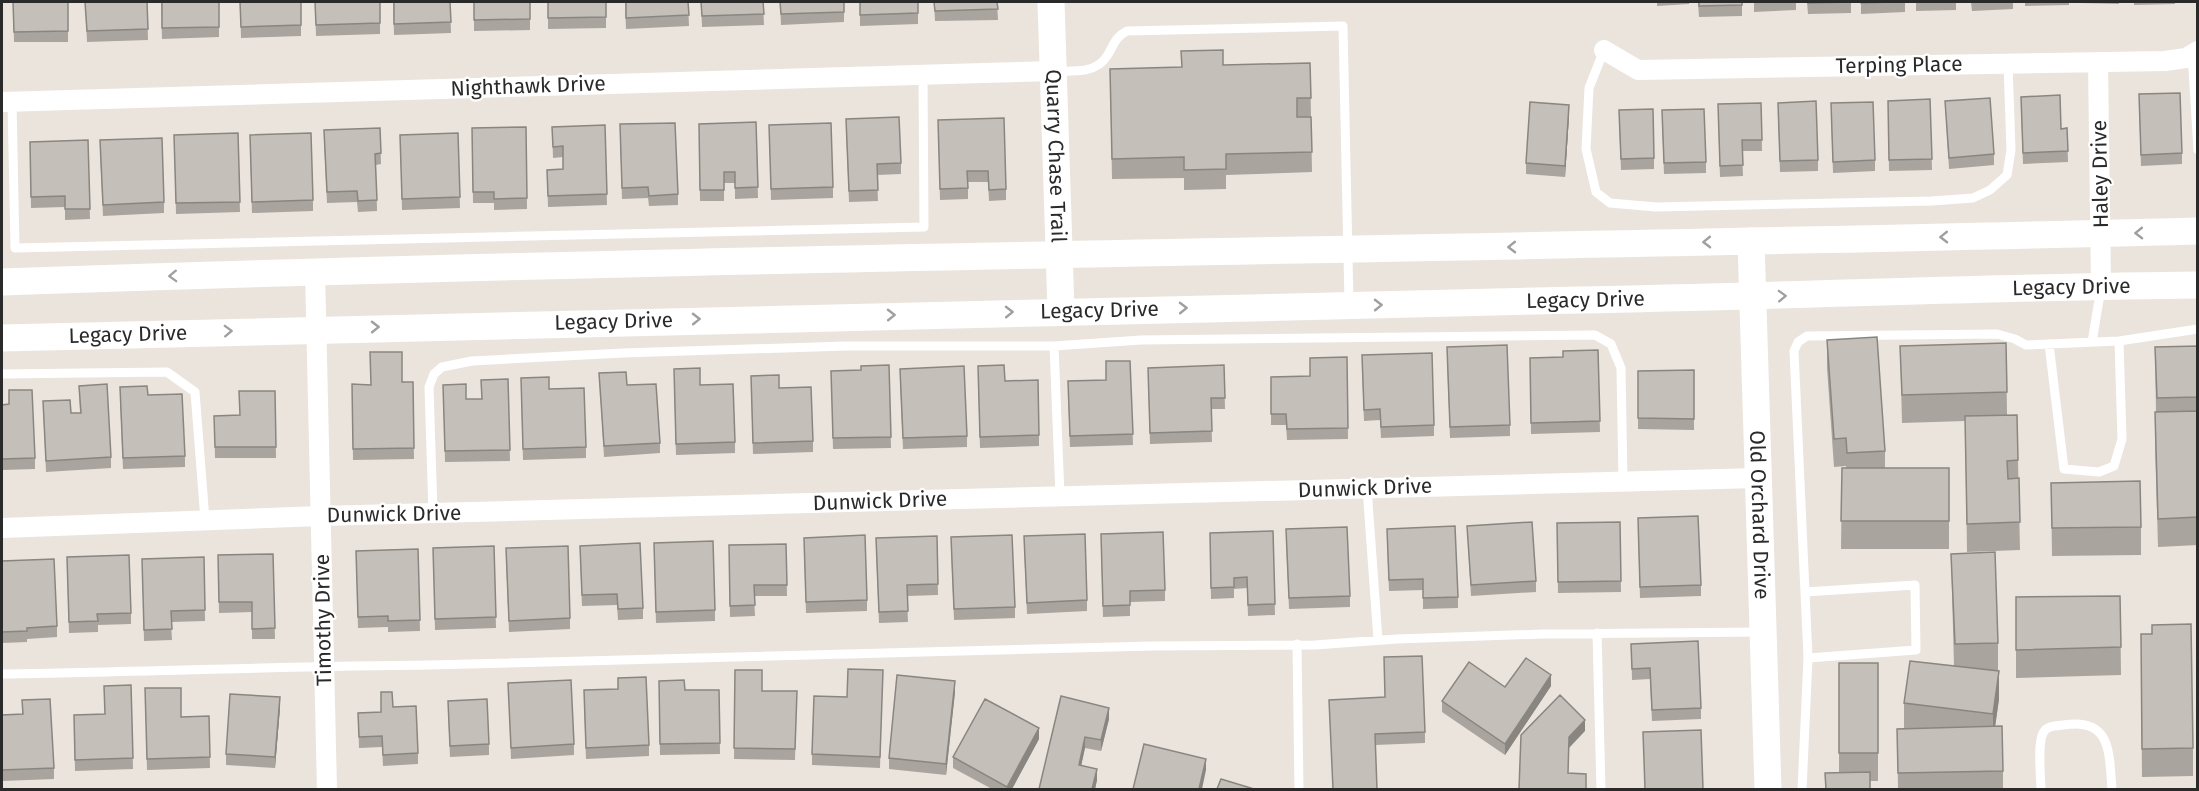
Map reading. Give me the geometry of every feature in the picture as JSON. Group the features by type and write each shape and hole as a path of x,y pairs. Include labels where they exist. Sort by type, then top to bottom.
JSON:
{"main road":[{"name":"Quarry Chase Trail","path":"1052,2 1061,310"},
{"path":"2,282 315,271 1346,251 2198,231"},
{"name":"Old Orchard Drive","path":"1751,242 1768,789"},
{"name":"Legacy Drive","path":"2,338 1061,310 1752,297 2198,285"}],"street":[{"name":"Terping Place","path":"1604,50 1638,70 2165,61 2186,58 2195,53"},
{"name":"Haley Drive","path":"2098,62 2101,286"},
{"name":"Nighthawk Drive","path":"7,102 1054,71"},
{"name":"Timothy Drive","path":"315,271 327,789"},
{"name":"Dunwick Drive","path":"2,528 320,516 1758,478"}],"lane":[{"path":"1054,71 1090,69 1099,65 1106,58 1114,41 1127,31 1342,26 1349,305"},
{"path":"1604,50 1589,88 1588,98 1586,149 1596,192 1610,203 1656,207 1932,201 1973,198 1990,190 2007,175 2011,150 2008,63"},
{"path":"2195,53 2198,150"},
{"path":"7,102 15,248 924,227 923,74"},
{"path":"2092,342 2101,286"},
{"path":"1802,789 1808,658 1794,351 1798,342 1807,336 1997,334 2026,345 2119,341 2198,329"},
{"path":"433,513 429,387 434,374 442,368 472,361 623,353 846,346 1054,346 1152,340 1595,335 1611,344 1621,368 1623,481"},
{"path":"2049,344 2064,469 2099,472 2114,466 2122,439 2119,341"},
{"path":"1054,346 1060,496"},
{"path":"2,374 167,372 195,392 205,520"},
{"path":"1367,488 1378,640"},
{"path":"1805,592 1915,585 1916,650 1808,658"},
{"path":"2,674 126,673 324,665 430,665 1296,644 1597,633 1763,632"},
{"path":"1597,633 1601,789"},
{"path":"1296,644 1299,789"},
{"path":"2041,789 2041,742 2044,731 2049,726 2073,723 2096,727 2105,738 2112,789"}],"building":[{"path":"13,2 68,2 68,31 14,32"},
{"path":"85,2 147,2 148,29 87,31"},
{"path":"162,2 219,2 219,27 162,28"},
{"path":"240,2 301,2 301,25 241,27"},
{"path":"315,2 380,2 380,23 316,25"},
{"path":"394,2 450,2 451,22 394,24"},
{"path":"474,2 530,2 530,19 474,20"},
{"path":"548,2 606,2 606,17 548,18"},
{"path":"626,2 688,2 689,15 626,18"},
{"path":"701,2 763,2 764,14 702,16"},
{"path":"780,2 844,2 844,12 781,14"},
{"path":"860,2 918,2 918,13 860,15"},
{"path":"934,2 997,2 998,9 935,11"},
{"path":"1699,2 1742,2 1742,5 1699,6"},
{"path":"1223,50 1223,65 1310,63 1311,98 1297,98 1297,117 1311,117 1312,152 1226,154 1226,169 1184,170 1184,157 1112,159 1110,69 1182,67 1181,51"},
{"path":"2180,93 2182,153 2141,155 2139,94"},
{"path":"2060,95 2061,129 2067,128 2068,151 2023,153 2021,97"},
{"path":"1990,98 1994,154 1949,158 1945,101"},
{"path":"1930,99 1932,159 1889,160 1888,101"},
{"path":"1816,101 1818,160 1780,161 1778,103"},
{"path":"1530,102 1569,105 1565,166 1526,163"},
{"path":"1873,102 1875,160 1833,162 1831,103"},
{"path":"1761,103 1762,140 1742,140 1743,165 1720,166 1718,104"},
{"path":"1653,109 1654,158 1621,159 1619,110"},
{"path":"1704,109 1706,162 1664,163 1662,110"},
{"path":"899,117 901,163 877,164 878,190 849,191 846,119"},
{"path":"1004,118 1006,189 989,190 988,171 967,171 968,188 940,189 938,120"},
{"path":"756,122 758,187 735,188 735,172 724,172 724,190 700,190 699,124"},
{"path":"675,123 678,194 649,196 648,187 622,188 620,124"},
{"path":"831,123 833,187 771,189 769,125"},
{"path":"605,125 607,194 548,196 547,170 563,169 563,146 553,147 552,127"},
{"path":"526,127 527,198 494,199 494,192 473,192 472,128"},
{"path":"380,128 381,153 375,154 377,200 358,201 357,191 327,192 324,130"},
{"path":"238,133 240,202 176,203 174,135"},
{"path":"311,133 313,200 252,202 250,135"},
{"path":"458,133 460,197 402,199 400,135"},
{"path":"162,138 164,202 103,205 100,140"},
{"path":"88,140 90,209 65,209 65,196 31,197 30,142"},
{"path":"1877,337 1885,451 1847,453 1846,438 1834,439 1827,340"},
{"path":"2006,343 2007,392 1902,395 1900,346"},
{"path":"1507,345 1510,425 1450,427 1447,347"},
{"path":"2198,346 2198,397 2157,398 2155,347"},
{"path":"1598,350 1600,421 1531,423 1530,358 1563,357 1563,351"},
{"path":"370,352 402,352 402,382 413,382 414,448 353,449 352,384 371,385"},
{"path":"1432,353 1434,425 1381,427 1380,409 1364,410 1362,355"},
{"path":"1347,357 1348,428 1287,429 1286,414 1271,414 1271,377 1310,376 1310,358"},
{"path":"1106,361 1130,361 1133,434 1070,436 1068,381 1106,380"},
{"path":"889,365 891,437 833,438 831,371 861,370 861,366"},
{"path":"1004,365 1005,381 1038,380 1039,435 980,437 978,366"},
{"path":"1224,365 1225,398 1211,398 1212,431 1150,433 1148,368"},
{"path":"964,366 967,436 903,438 900,369"},
{"path":"700,368 700,385 733,384 735,442 676,444 674,369"},
{"path":"1694,370 1694,419 1638,418 1638,371"},
{"path":"626,372 627,385 656,384 660,443 604,446 599,373"},
{"path":"779,375 779,388 811,387 813,441 753,443 751,376"},
{"path":"549,377 549,389 584,388 586,447 523,449 521,378"},
{"path":"508,379 510,450 445,451 443,385 466,384 466,399 482,399 481,380"},
{"path":"107,384 111,457 46,461 43,401 70,400 71,413 81,413 79,386"},
{"path":"147,386 148,395 182,394 185,456 123,458 120,387"},
{"path":"9,390 32,390 35,458 2,459 2,405 9,404"},
{"path":"239,391 275,391 276,447 215,447 214,416 240,415"},
{"path":"2198,411 2198,517 2158,519 2155,412"},
{"path":"2017,415 2018,460 2007,461 2008,479 2019,478 2020,522 1967,524 1965,416"},
{"path":"1842,468 1949,468 1949,521 1841,521"},
{"path":"2140,481 2141,527 2052,528 2051,483"},
{"path":"1698,516 1701,585 1640,587 1638,518"},
{"path":"1532,522 1536,581 1471,585 1467,526"},
{"path":"1620,522 1621,581 1558,582 1557,523"},
{"path":"1455,526 1458,597 1423,598 1423,579 1389,580 1387,529"},
{"path":"1347,527 1350,596 1289,598 1286,529"},
{"path":"1273,531 1275,604 1248,605 1247,577 1234,578 1234,587 1211,588 1210,533"},
{"path":"1163,532 1165,590 1130,591 1130,605 1103,606 1101,534"},
{"path":"1085,534 1087,600 1027,603 1024,536"},
{"path":"865,535 867,600 806,602 804,538"},
{"path":"1012,535 1015,607 954,609 951,537"},
{"path":"937,536 938,584 907,585 908,611 879,612 876,538"},
{"path":"713,541 715,610 656,612 654,543"},
{"path":"640,543 643,608 618,609 617,594 582,595 580,546"},
{"path":"786,544 787,585 754,585 755,605 730,606 729,545"},
{"path":"494,546 496,617 435,619 433,548"},
{"path":"568,546 570,618 509,621 506,548"},
{"path":"418,549 420,620 388,621 388,616 358,617 356,551"},
{"path":"1995,552 1998,643 1955,644 1951,554"},
{"path":"273,554 275,628 252,629 252,602 219,602 218,555"},
{"path":"129,555 131,613 97,614 98,621 69,622 67,557"},
{"path":"204,557 205,610 171,611 172,629 144,630 142,559"},
{"path":"54,559 57,626 2,632 2,561"},
{"path":"2120,596 2121,647 2016,650 2016,597"},
{"path":"2191,624 2193,748 2142,749 2141,634 2152,634 2152,625"},
{"path":"1698,641 1701,708 1652,710 1650,668 1632,669 1631,644"},
{"path":"1422,656 1425,732 1375,734 1377,789 1333,789 1329,700 1385,697 1384,657"},
{"path":"1526,658 1551,675 1505,744 1442,701 1469,662 1505,687"},
{"path":"1910,661 1999,671 1993,714 1904,703"},
{"path":"1839,663 1878,663 1878,753 1839,753"},
{"path":"848,669 883,670 880,757 812,754 814,696 847,697"},
{"path":"735,670 762,670 762,691 797,691 795,749 734,748"},
{"path":"897,675 955,681 946,764 889,758"},
{"path":"646,677 649,745 586,748 584,690 618,689 618,678"},
{"path":"571,680 574,744 511,748 508,683"},
{"path":"684,680 685,690 719,690 720,743 660,744 659,681"},
{"path":"131,685 133,758 75,760 74,715 105,714 104,686"},
{"path":"145,688 181,688 181,717 209,716 210,757 147,759"},
{"path":"381,692 392,692 393,707 416,706 418,753 383,755 382,736 359,737 358,713 381,712"},
{"path":"230,694 280,697 275,757 226,754"},
{"path":"1560,695 1585,720 1569,737 1568,773 1586,774 1586,789 1519,789 1521,735"},
{"path":"1061,696 1109,708 1101,740 1085,737 1079,765 1097,769 1092,789 1039,789"},
{"path":"50,699 54,768 2,770 2,715 23,714 22,700"},
{"path":"487,699 489,744 450,746 448,701"},
{"path":"985,699 1039,728 1007,787 953,757"},
{"path":"2002,726 2003,771 1898,773 1897,729"},
{"path":"1701,730 1703,789 1645,789 1643,732"},
{"path":"1144,744 1206,759 1199,789 1133,789"},
{"path":"1870,772 1870,789 1826,789 1825,773"},
{"path":"1221,779 1254,789 1217,789"}]}
